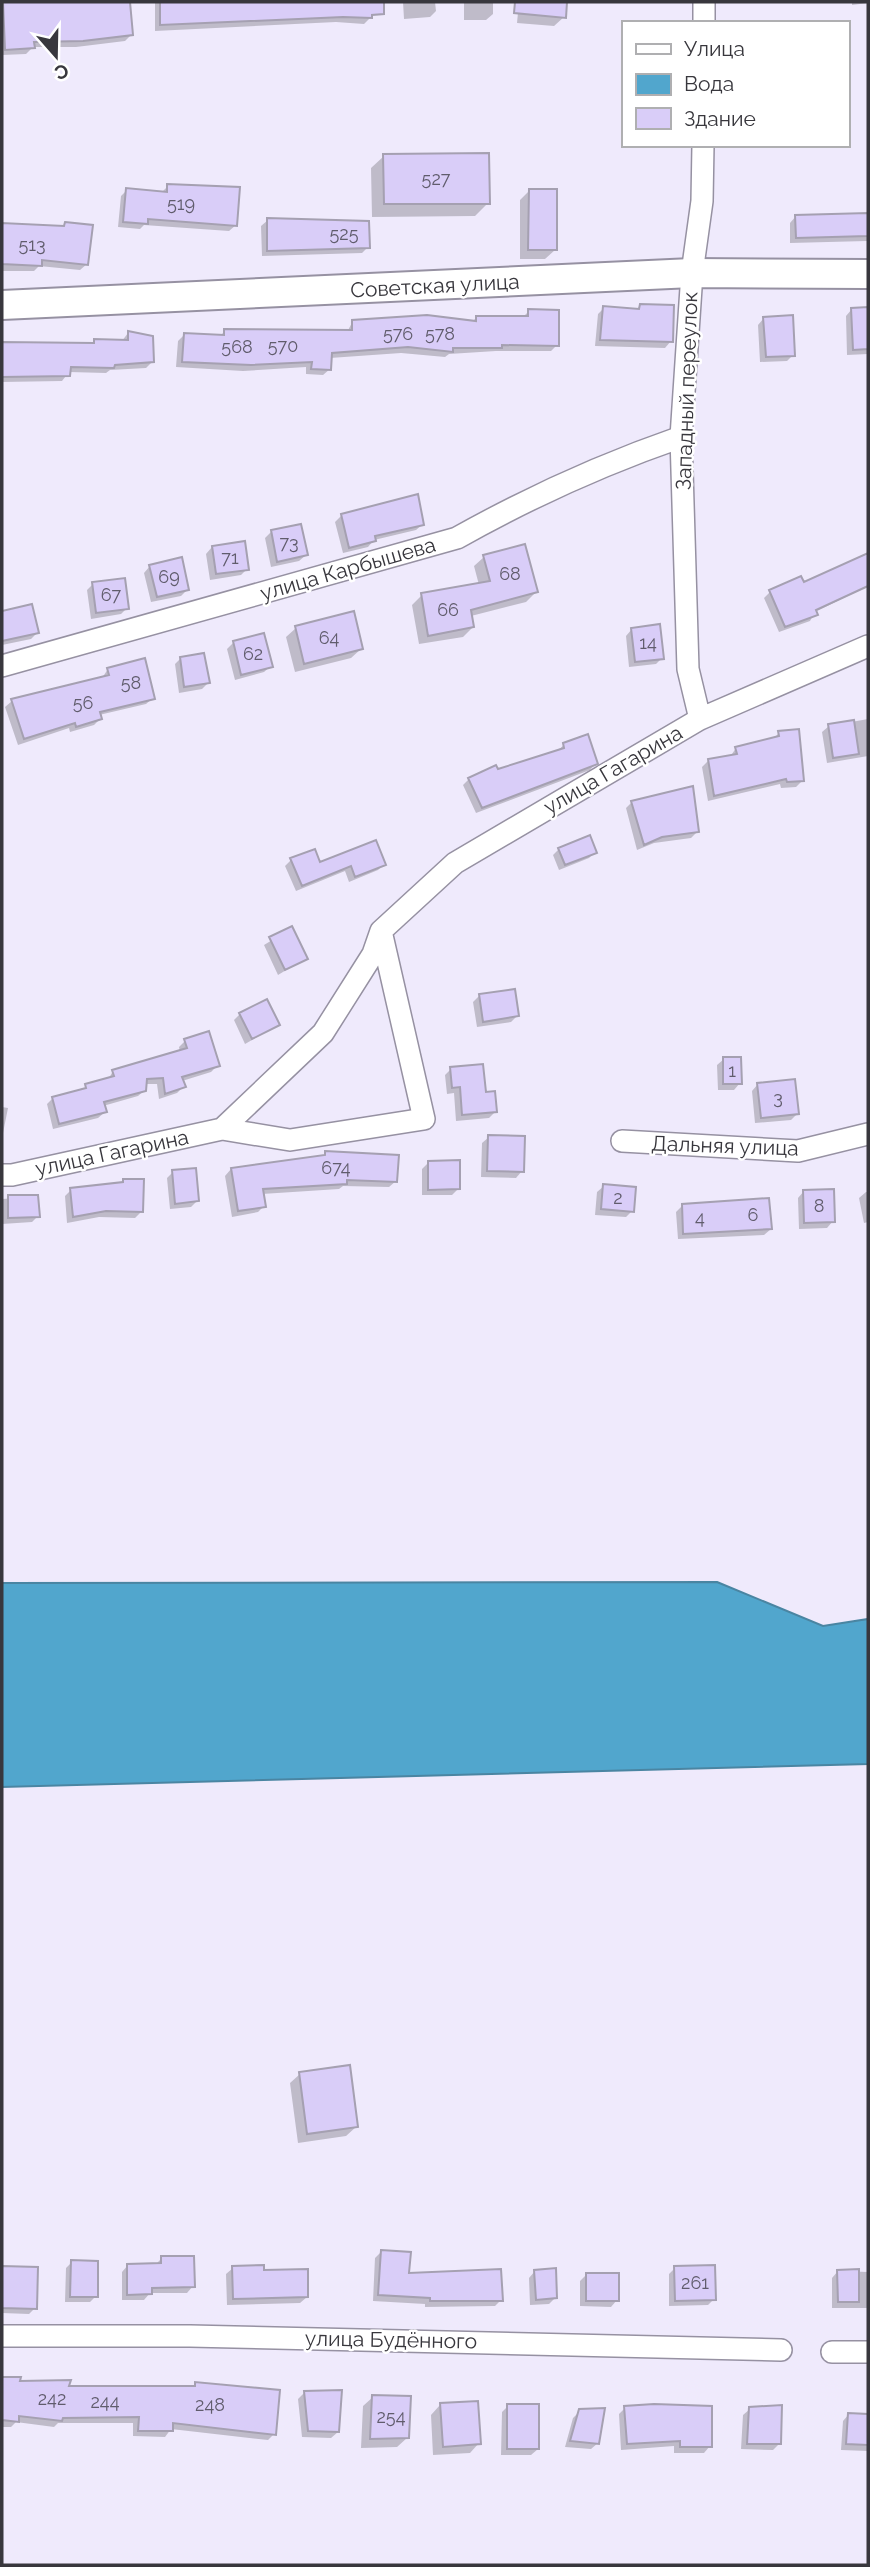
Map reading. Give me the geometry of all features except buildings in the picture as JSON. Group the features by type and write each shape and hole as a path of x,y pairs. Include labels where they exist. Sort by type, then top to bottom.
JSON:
{"street":[{"path":"704,2 704,21"},
{"name":"Западный переулок","path":"701,719 688,670 681,437 692,274 702,201 702,147"},
{"name":"Советская улица","path":"2,305 692,274 868,274"},
{"name":"улица Карбышева","path":"2,666 457,538 523,501 609,462 681,437"},
{"name":"улица Гагарина","path":"222,1129 323,1033 373,954 381,931 455,863 701,719 868,646"},
{"name":"улица Гагарина","path":"2,1175 222,1129 290,1140 424,1118 381,931"},
{"name":"Дальняя улица","path":"622,1141 798,1151 868,1134"},
{"name":"улица Будённого","path":"2,2336 204,2336 781,2350"},
{"path":"832,2352 868,2352"}],"water":[{"path":"717,1582 823,1626 868,1619 868,1764 2,1787 2,1583"}]}
